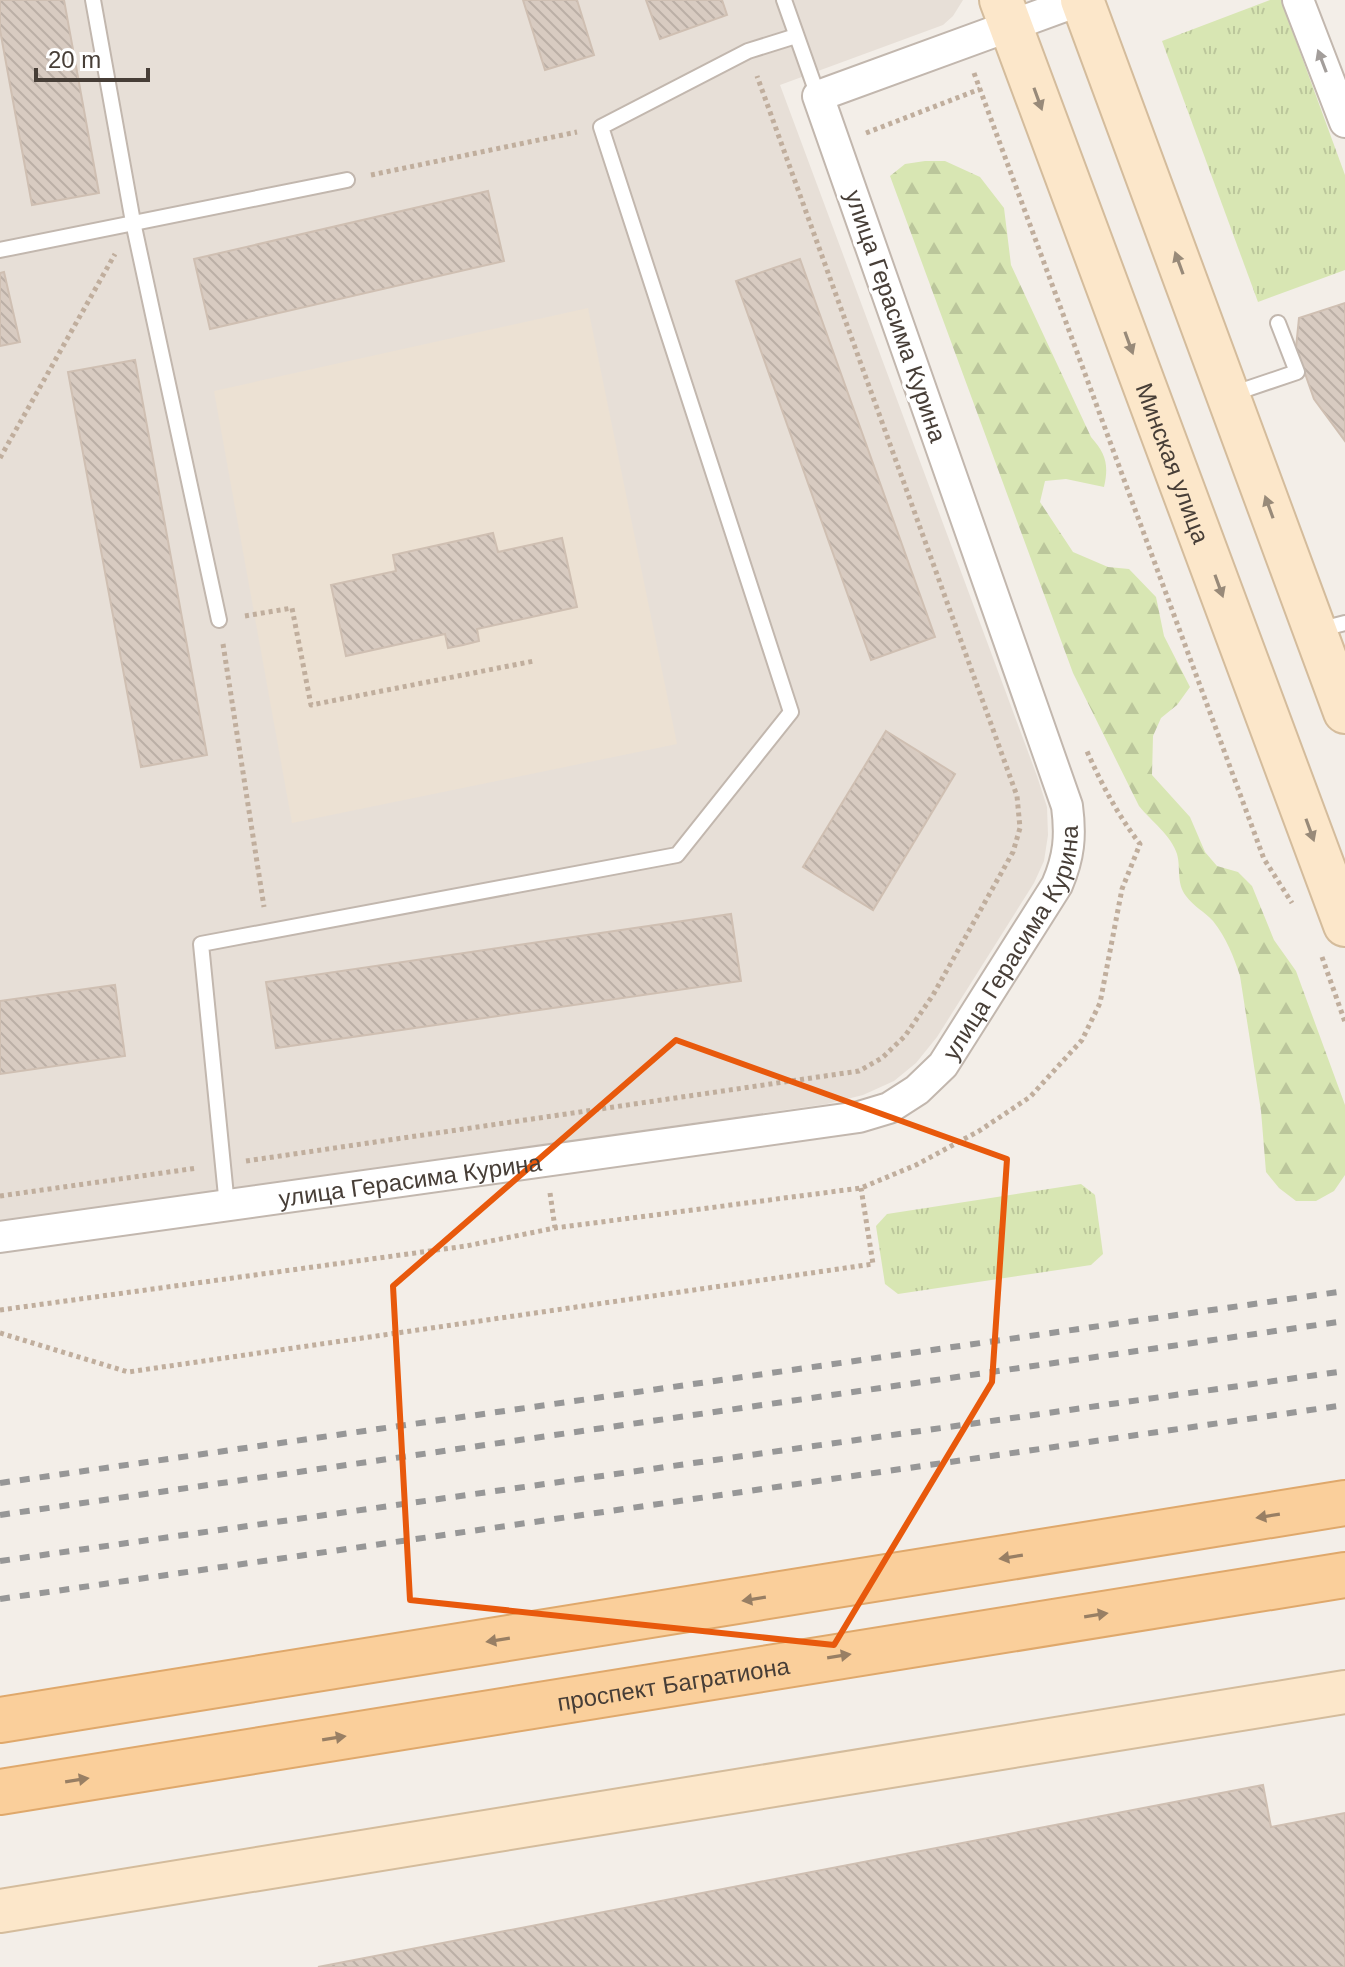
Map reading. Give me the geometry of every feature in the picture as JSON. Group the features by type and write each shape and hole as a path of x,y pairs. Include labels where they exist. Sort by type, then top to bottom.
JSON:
{"main road":[{"path":"1082,0 1228,395 1330,627 1345,712"},
{"name":"Минская улица","path":"1006,13 1333,940"},
{"path":"0,1720 1345,1503"},
{"name":"проспект Багратиона","path":"0,1792 1345,1575"},
{"path":"0,1911 1345,1692"}],"street":[{"path":"818,96 964,44 1006,13 1082,0"},
{"path":"1298,0 1340,92 1345,122"},
{"name":"улица Герасима Курина","path":"0,1237 859,1117 889,1108 917,1090 943,1065 1057,885 1067,862 1071,838 1067,806 818,96"}],"lane":[{"path":"93,0 133,222 219,620"},
{"path":"784,0 818,96"},
{"path":"227,1206 201,944 677,855 791,712 601,127 748,51 796,36"},
{"path":"0,250 347,180"},
{"path":"1228,395 1297,372 1278,323"}],"path":[{"path":"964,44 1264,859 1294,907"},
{"path":"864,145 866,133 980,89"},
{"path":"347,180 601,127"},
{"path":"0,458 133,222"},
{"path":"268,931 219,620 292,608 311,705 534,661"},
{"path":"0,1310 466,1246 555,1228 861,1188 916,1165 979,1131 1030,1097 1082,1040 1100,1003 1122,889 1140,844 1105,791 1081,737"},
{"path":"1333,940 1345,1022"},
{"path":"0,1333 128,1372 873,1264 861,1188"},
{"path":"550,1191 555,1228"}],"highlighted area":[{"path":"676,1040 1007,1159 992,1382 834,1645 410,1600 393,1286"}],"shaded area":[{"path":"0,0 963,0 943,25 780,85 1047,807 1048,835 1044,861 1034,883 937,1037 916,1063 894,1081 863,1095 827,1104 0,1221"},
{"path":"588,308 677,744 292,823 214,391"}],"green space":[{"path":"1270,0 1281,0 1345,175 1345,270 1258,302 1162,41"},
{"path":"945,161 980,177 1004,208 1011,265 1091,437 1103,454 1106,466 1104,487 1066,479 1045,481 1040,502 1073,552 1108,567 1129,569 1156,597 1164,636 1190,687 1177,705 1161,718 1153,736 1152,775 1190,817 1205,852 1217,866 1238,872 1252,886 1274,940 1296,971 1345,1105 1345,1175 1334,1191 1316,1201 1296,1201 1279,1188 1266,1172 1261,1111 1240,976 1235,962 1218,927 1183,891 1174,847 1139,806 1073,673 890,176 905,164"},
{"path":"1081,1184 1095,1195 1103,1254 1091,1265 898,1294 885,1284 876,1226 887,1214"}],"building":[{"path":"0,0 64,0 99,193 32,205 0,30"},
{"path":"523,0 577,0 594,55 545,70"},
{"path":"646,0 722,0 727,15 660,39"},
{"path":"488,191 504,261 210,329 194,259"},
{"path":"800,259 935,637 871,660 736,281"},
{"path":"4,272 20,342 0,346 0,273"},
{"path":"1345,303 1345,441 1314,399 1296,348 1299,318"},
{"path":"135,360 207,755 141,767 68,372"},
{"path":"493,533 498,552 562,538 577,607 477,629 479,641 463,645 448,648 445,634 346,656 331,585 396,571 393,555"},
{"path":"886,731 955,774 873,910 803,867"},
{"path":"731,914 741,981 276,1048 266,982"},
{"path":"115,985 125,1056 0,1074 0,1001"},
{"path":"1263,1785 1271,1827 1345,1813 1345,1967 318,1967"}],"railway":[{"path":"0,1483 1345,1291"},
{"path":"0,1515 1345,1321"},
{"path":"0,1561 1345,1371"},
{"path":"0,1599 1345,1405"}]}
